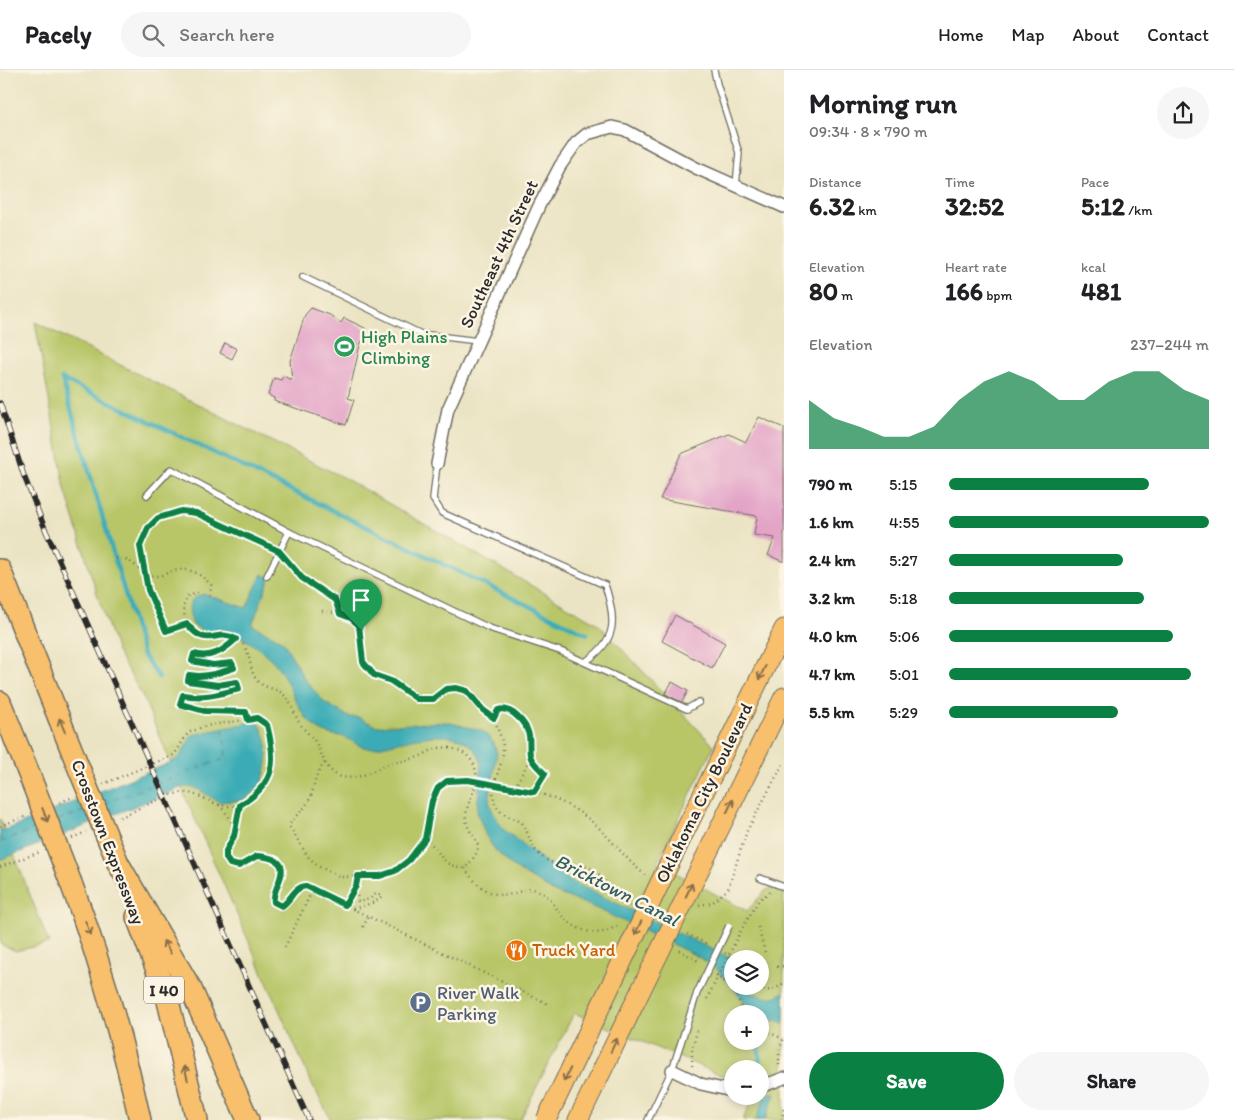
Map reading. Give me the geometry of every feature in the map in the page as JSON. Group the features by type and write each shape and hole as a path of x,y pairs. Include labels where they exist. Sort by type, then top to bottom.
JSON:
{"highway":[{"name":"Crosstown Expressway","path":"0,570 118,864 167,997 197,1120"},
{"path":"0,702 95,945 125,1051 140,1120"},
{"path":"118,864 191,989 248,1120"},
{"path":"191,989 234,1120"}],"main road":[{"name":"Oklahoma City Boulevard","path":"546,1120 784,629"},
{"name":"Oklahoma City Boulevard","path":"578,1120 784,697"}],"street":[{"name":"Southeast 4th Street","path":"437,464 448,409 539,206 560,166 576,143 595,130 612,127 625,130 696,168 736,186"},
{"path":"736,186 784,206"},
{"path":"672,1070 702,1084 724,1090"},
{"path":"769,1082 781,1076"}],"lane":[{"path":"714,70 716,84 739,153 736,186"},
{"path":"303,277 421,334 478,341"},
{"path":"437,464 433,500 442,514 605,585 613,609 612,633 600,652 585,662"},
{"path":"147,495 171,469 289,532 489,628 560,651 687,709 699,702"},
{"path":"267,576 289,532"},
{"path":"760,878 784,887"},
{"path":"648,1120 672,1070 697,993 729,926"}],"path":[{"path":"187,624 166,631 148,590 147,574 140,546 144,534 158,518 172,512 196,513 279,551 302,578 335,600 340,614"},
{"path":"116,558 128,560 147,574 157,576 179,569 194,570 211,585 210,596"},
{"path":"198,593 188,596 183,607 187,624 194,633 204,638 225,635 243,644 249,654 251,668 256,679 262,685 285,696 299,723 315,741 325,763 336,775 345,778 356,778 392,763 418,758 437,748 454,748 465,754 476,769 476,788 466,820 478,846 476,858 465,868"},
{"path":"322,611 351,618 359,625 363,662 374,675 391,681 417,699 433,699 446,689 456,688 467,691 483,710 494,718 503,743 502,758 493,790 498,808 502,813 522,822 533,848 543,859 556,865 590,869 600,876 618,898 640,910"},
{"path":"236,639 223,651 211,656 194,654 192,661 213,665 232,663 234,668 197,677 189,675 188,681 218,685 237,682 239,689 212,697 197,698 183,695 180,704 205,711 246,712 248,720"},
{"path":"494,718 498,710 506,709 524,724 529,738 530,756 532,759 515,787"},
{"path":"95,788 174,755 188,732 257,718 267,725 272,743 272,763 268,780 256,795 240,805 227,806 191,793 178,793 117,819"},
{"path":"222,724 223,728"},
{"path":"530,756 545,774 534,792"},
{"path":"728,889 747,831 784,762"},
{"path":"325,763 316,775 313,793 305,808 288,826 290,832 309,858 320,867 342,877 380,876 395,871 409,860 425,839 432,801 438,788 447,781 468,780 515,787 549,796 582,814 632,864"},
{"path":"51,806 78,795"},
{"path":"218,804 228,814 234,829"},
{"path":"240,805 232,843 226,851 226,858 230,864 239,866 257,856 275,861 282,869 282,879 272,898 274,902 282,906 301,886 313,889 550,1005"},
{"path":"0,826 34,813"},
{"path":"65,841 91,830"},
{"path":"425,839 435,846 447,864 465,868 472,880 492,893 511,895 527,888 541,892 550,899 564,918 583,930 602,932 620,925 629,929"},
{"path":"0,867 47,848"},
{"path":"353,909 374,902 382,896 377,893 370,900 358,902 356,886 358,876"},
{"path":"345,905 356,886"},
{"path":"285,947 313,889"},
{"path":"704,1006 740,932 759,900 767,893 776,893"},
{"path":"363,927 368,917"},
{"path":"758,927 764,950"},
{"path":"681,930 711,946"},
{"path":"674,948 706,967"},
{"path":"718,950 724,953"},
{"path":"777,967 784,966"},
{"path":"714,972 742,1005"},
{"path":"769,990 784,983"},
{"path":"696,1070 691,1064 690,1058 699,1024"},
{"path":"769,1033 783,1039 779,1050 781,1076"},
{"path":"782,1120 784,1106"}],"green space":[{"path":"35,322 346,479 598,624 714,746 657,863 747,911 766,890 773,888 784,893 784,1120 743,1120 749,1105 769,1105 769,1060 724,1060 724,1075 721,1075 574,1013 520,1120 331,1120 310,1080 142,695 117,652 65,489"},
{"path":"0,819 49,943 16,951 0,944"}],"water":[{"path":"262,574 270,578 252,625 283,641 306,681 324,702 349,717 358,717 376,726 447,722 483,731 493,742 497,753 489,801 503,829 570,881 724,955 724,978 715,967 695,955 593,907 554,892 513,867 495,850 486,836 477,812 481,762 474,748 462,740 448,736 432,736 368,748 342,736 319,730 299,707 280,670 262,651 229,631 220,629 208,633 193,625 189,610 191,602 204,594 246,608"},
{"path":"253,722 260,725 267,743 268,754 267,764 260,784 246,798 236,801 219,802 196,788 183,787 0,860 0,830 8,829 174,761 181,755 192,735"},
{"path":"784,992 784,1024 769,1019 769,1005 747,1005 739,995 774,997"},
{"path":"775,1094 765,1120 756,1120 761,1105 769,1105 769,1095"}],"building":[{"path":"311,308 330,315 341,323 344,318 365,328 366,333 360,345 348,398 354,400 346,425 274,401 274,398 268,395 274,378 281,380 283,376 292,380 290,361 305,315"},
{"path":"225,343 237,349 232,359 220,353"},
{"path":"759,417 784,428 784,562 768,555 775,538 754,535 757,516 660,499 681,454 729,434 746,442"},
{"path":"675,615 725,643 712,668 662,641"},
{"path":"672,682 688,691 682,702 665,694"}],"waterway":[{"path":"62,379 587,634"},
{"path":"62,379 143,655 159,678"},
{"path":"759,1050 760,1060"}],"ferry route":[{"path":"104,803 226,758 223,728"},
{"path":"58,820 84,811"},
{"path":"0,842 40,827"}],"railway":[{"path":"0,403 24,476 46,531 309,1120"}],"place":[{"name":"High Plains Climbing","path":"345,347"},
{"name":"Truck Yard","path":"516,950"},
{"name":"River Walk Parking","path":"421,1003"}],"route":[{"path":"172,512 196,513 272,550 279,551 297,574 307,583 331,596 338,604 340,614 347,615 355,620 361,630 363,662 366,668 374,675 391,681 414,698 433,699 446,689 456,688 472,694 483,710 494,718 498,710 501,709 506,709 512,713 524,724 528,731 530,756 545,774 534,792 527,789 468,780 447,781 438,788 437,794 432,801 425,839 409,860 395,871 380,876 358,876 356,886 345,905 306,886 301,886 294,892 291,899 282,906 278,906 272,898 282,879 282,869 275,861 257,856 239,866 230,864 226,858 226,851 232,843 234,836 235,822 240,805 256,795 268,780 272,763 272,743 267,725 257,718 248,720 246,712 205,711 180,704 183,695 197,698 212,697 239,689 237,682 218,685 188,681 189,675 197,677 234,668 232,663 213,665 192,661 194,654 211,656 223,651 236,639 225,635 209,639 204,638 194,633 187,624 166,631 148,590 147,574 140,546 144,534 158,518 172,512"}],"water label":[{"name":"Bricktown Canal","path":"617,890"}]}
